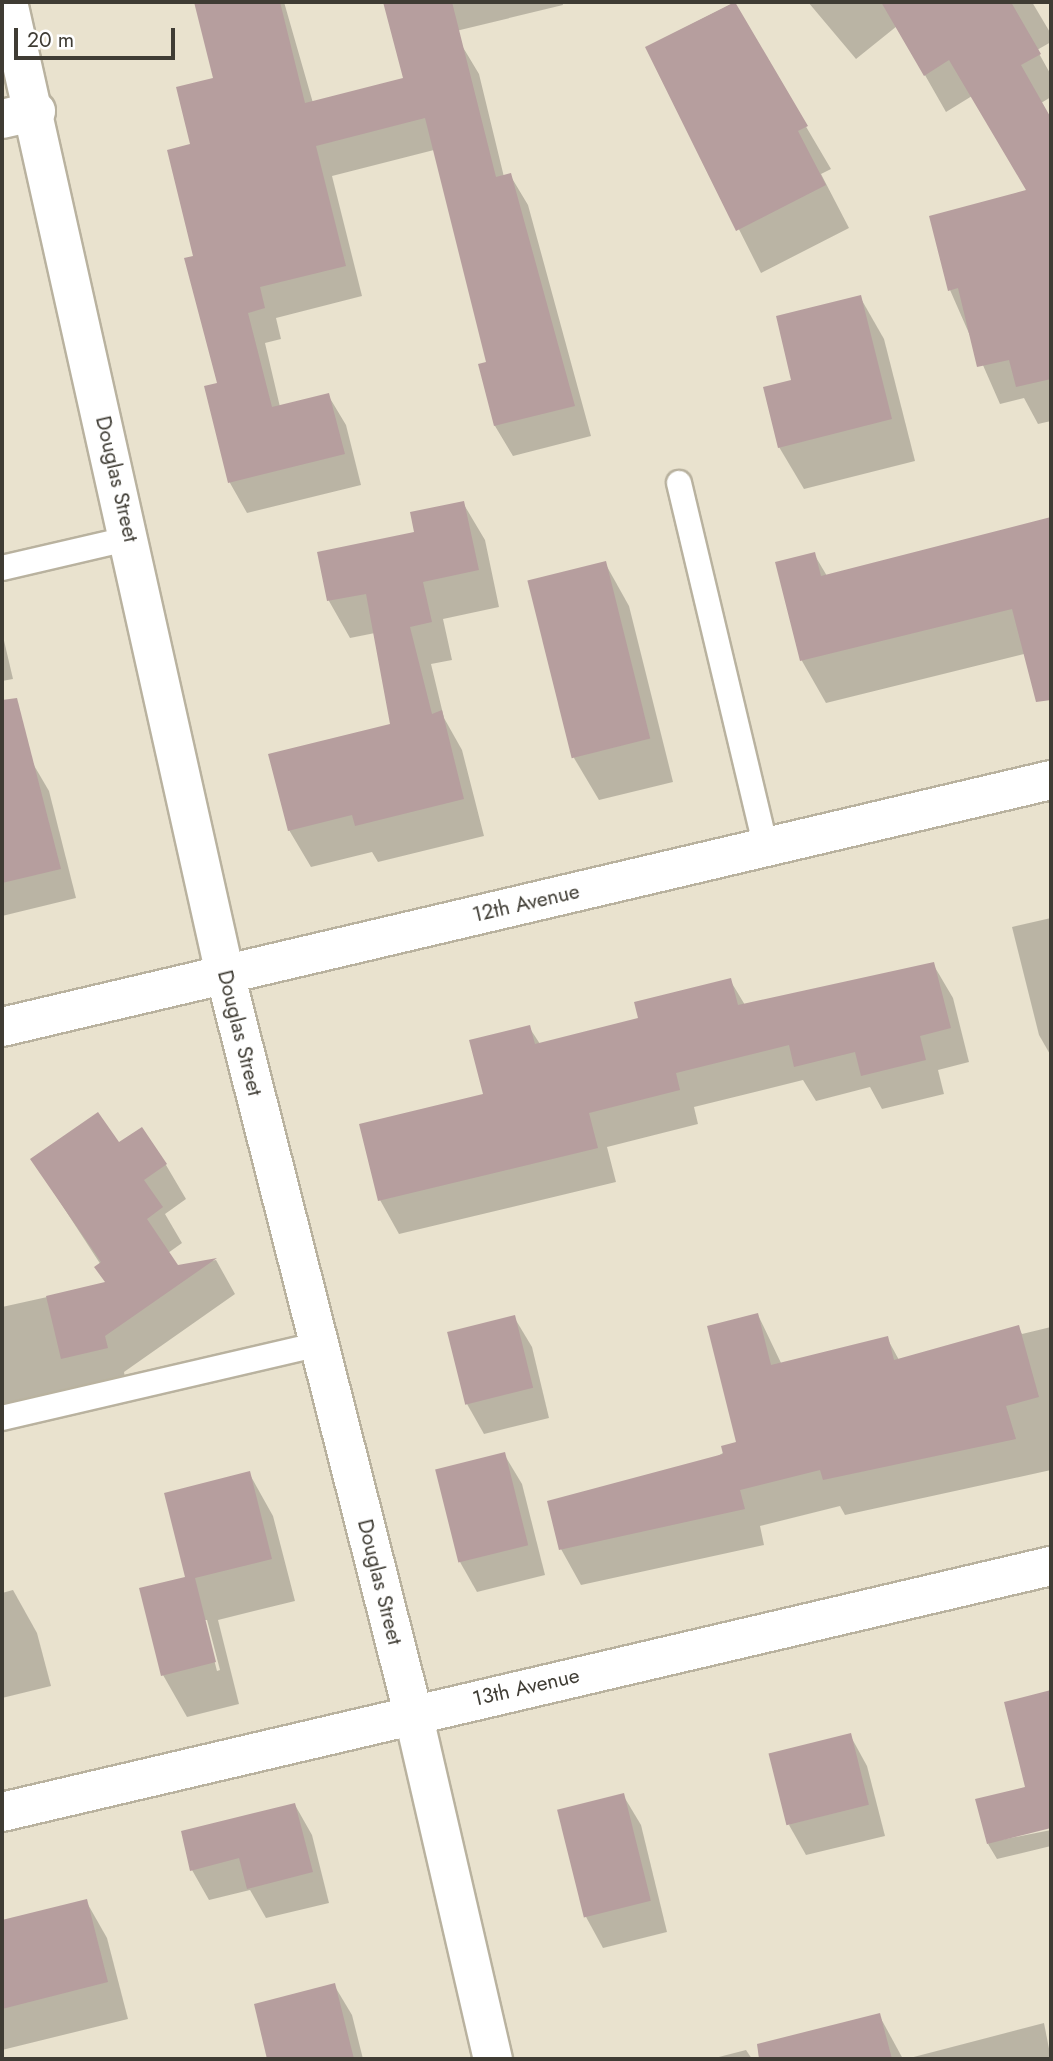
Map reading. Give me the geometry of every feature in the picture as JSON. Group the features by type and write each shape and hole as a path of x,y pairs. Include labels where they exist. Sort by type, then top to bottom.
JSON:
{"street":[{"name":"Douglas Street","path":"9,2 19,115 51,203 131,538 225,974 413,1713 493,2059"},
{"name":"12th Avenue","path":"2,1027 1051,780"},
{"name":"13th Avenue","path":"2,1812 413,1713 1051,1566"}],"lane":[{"path":"679,483 766,847"},
{"path":"2,568 131,538"},
{"path":"2,1418 319,1344"}],"building":[{"path":"194,2 280,2 305,103 403,78 383,2 452,2 496,177 511,173 575,406 494,426 478,364 486,362 425,118 316,146 346,266 260,287 265,308 248,313 272,407 329,393 345,454 228,483 204,386 217,383 184,258 193,256 167,150 190,144 176,87 213,78"},
{"path":"735,2 808,126 798,131 826,185 736,231 645,47"},
{"path":"881,2 1011,2 1041,54 1021,65 1051,118 1051,379 1016,387 1009,360 977,367 958,288 948,291 929,216 1026,190 949,60 924,76"},
{"path":"861,295 892,419 778,448 763,387 791,380 776,316"},
{"path":"464,501 479,570 423,582 432,622 410,627 432,714 442,710 464,799 355,826 352,815 288,831 268,754 390,724 366,594 327,601 317,552 414,532 410,512"},
{"path":"1051,517 1051,700 1036,702 1012,609 800,661 775,562 815,552 821,576"},
{"path":"606,561 650,739 572,758 527,581"},
{"path":"17,698 61,869 2,883 2,700"},
{"path":"934,962 951,1028 920,1036 926,1060 861,1076 855,1052 794,1067 789,1045 676,1073 680,1090 589,1113 598,1148 378,1201 359,1124 483,1094 469,1040 530,1025 535,1044 638,1018 634,1002 731,978 738,1005"},
{"path":"98,1112 119,1142 142,1127 167,1164 144,1180 163,1207 147,1219 178,1265 217,1258 105,1336 108,1348 61,1359 46,1296 105,1282 94,1267 101,1262 30,1159"},
{"path":"758,1313 771,1365 888,1336 894,1360 1019,1325 1039,1397 1006,1406 1016,1439 823,1480 820,1470 740,1490 745,1509 559,1550 547,1501 723,1454 721,1446 736,1442 707,1326"},
{"path":"515,1315 533,1388 465,1405 447,1332"},
{"path":"505,1452 528,1545 458,1563 435,1469"},
{"path":"250,1471 272,1559 195,1578 216,1662 161,1676 139,1588 185,1577 164,1493"},
{"path":"1051,1690 1051,1828 987,1844 975,1799 1025,1787 1004,1702"},
{"path":"851,1733 869,1805 786,1825 769,1754"},
{"path":"624,1793 651,1901 584,1917 557,1810"},
{"path":"295,1803 313,1872 247,1889 239,1858 190,1871 181,1831"},
{"path":"87,1899 108,1982 2,2009 2,1920"},
{"path":"335,1983 354,2059 267,2059 254,2004"},
{"path":"880,2013 892,2059 759,2059 757,2044"}]}
